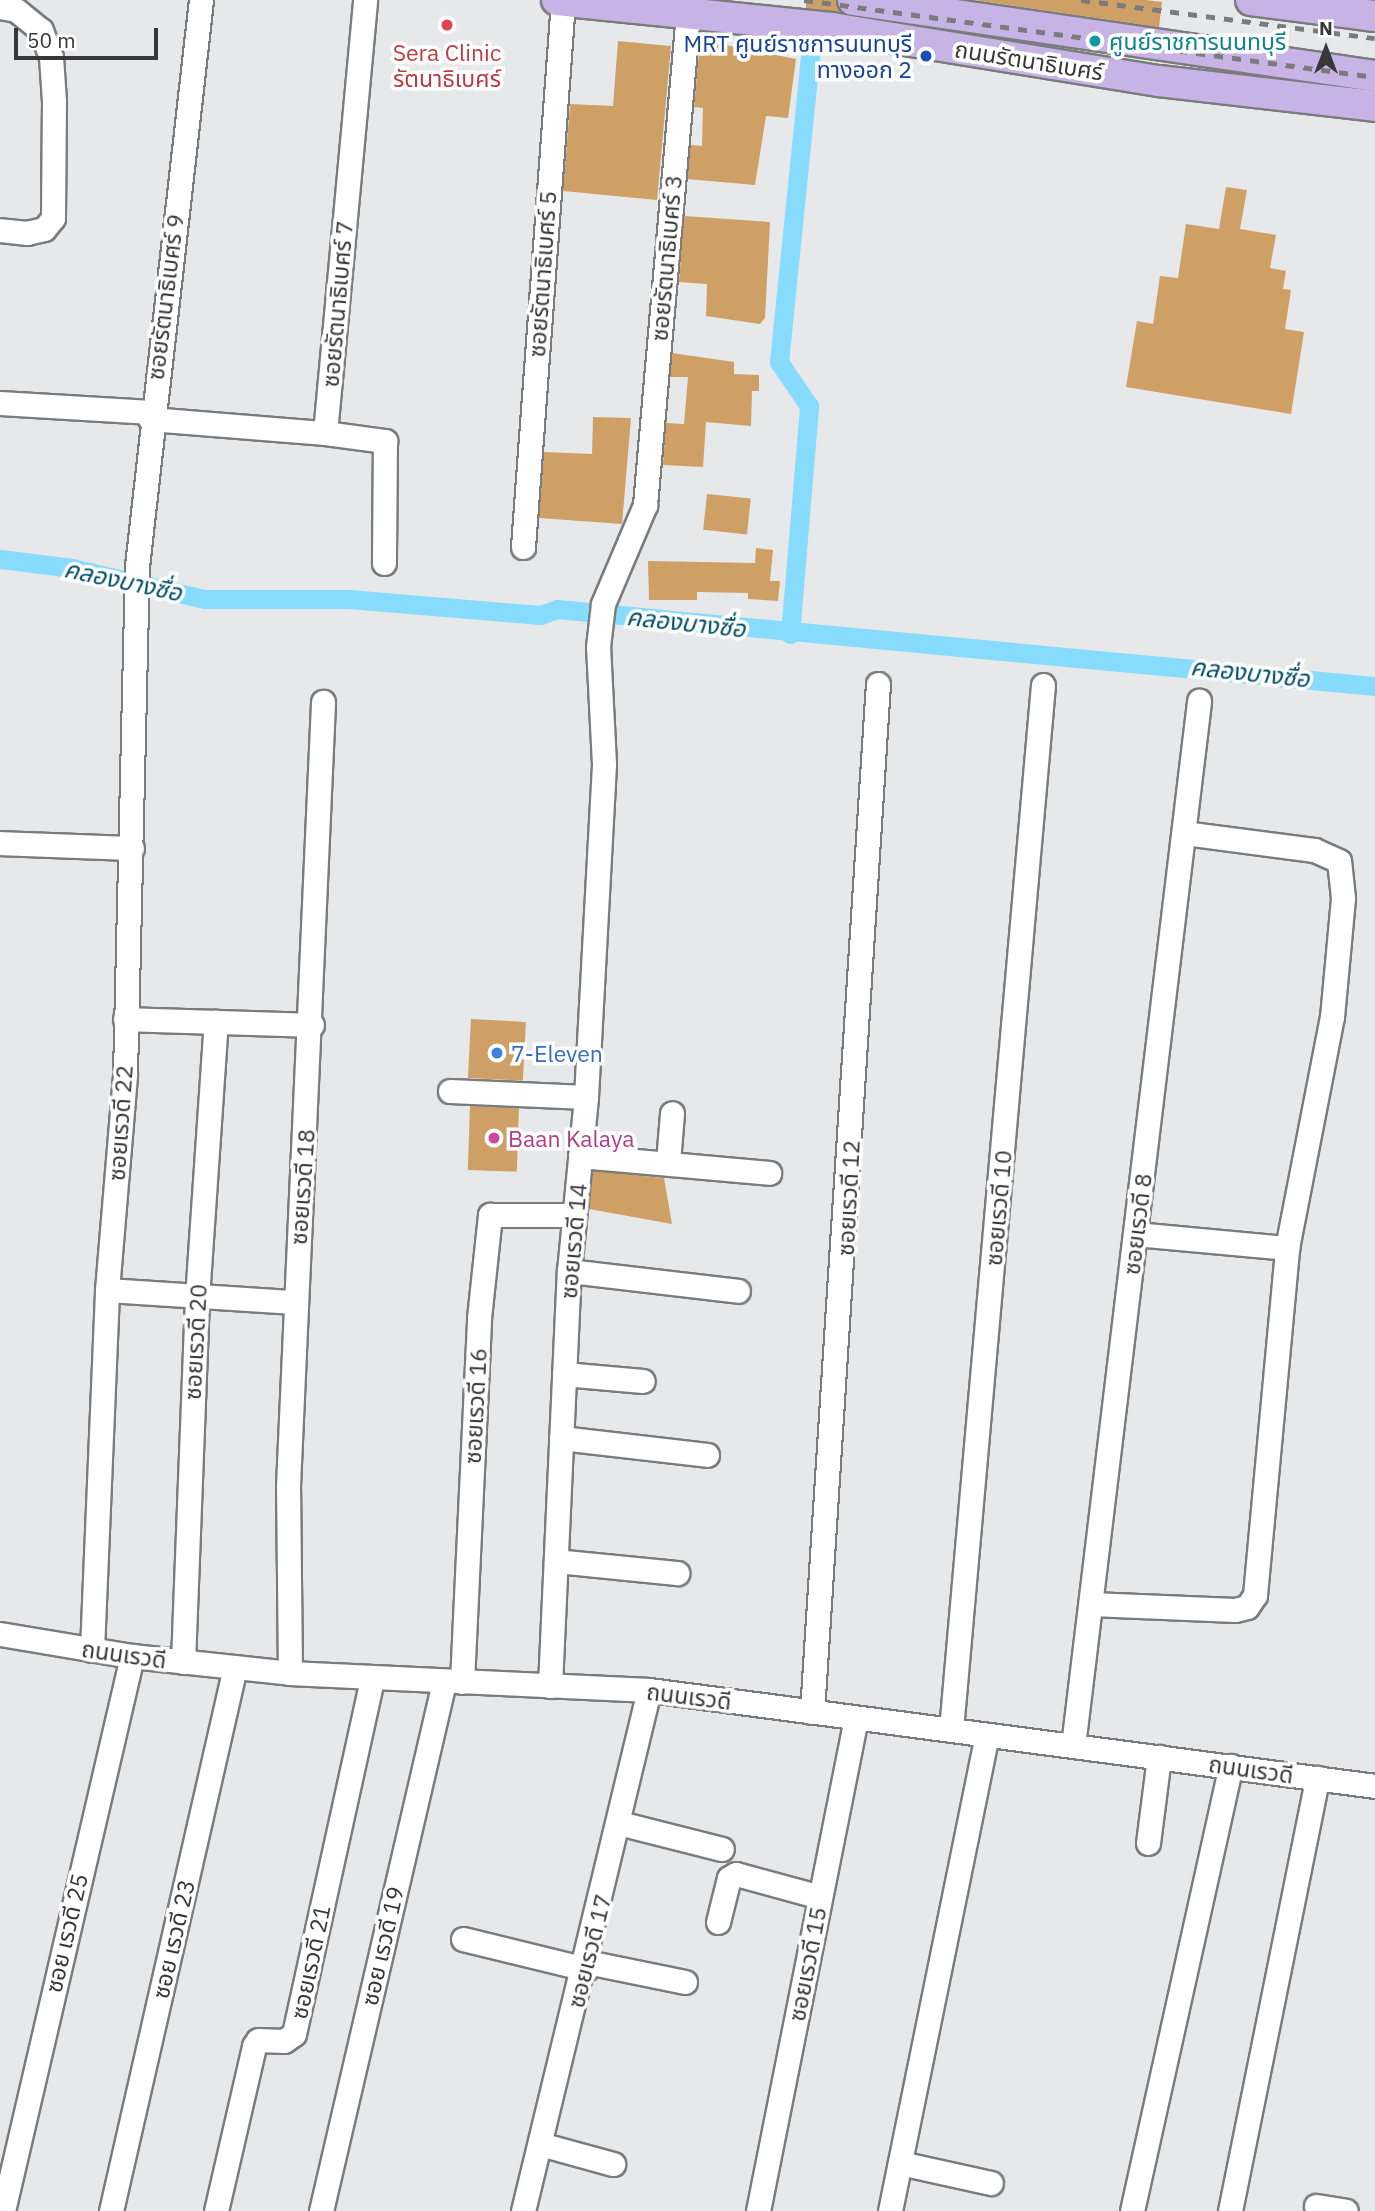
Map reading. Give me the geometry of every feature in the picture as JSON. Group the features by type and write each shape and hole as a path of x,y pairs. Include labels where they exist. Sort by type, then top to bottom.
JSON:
{"main road":[{"name":"ถนนรัตนาธิเบศร์","path":"557,0 625,4 816,26 1158,81 1375,106"},
{"name":"ถนนรัตนาธิเบศร์","path":"853,0 1375,76"},
{"path":"1251,0 1375,16"}],"street":[{"name":"ซอยรัตนาธิเบศร์ 9","path":"136,595 151,416 201,0"},
{"name":"ซอยรัตนาธิเบศร์ 7","path":"325,433 365,0"},
{"name":"ซอยรัตนาธิเบศร์ 5","path":"523,547 563,1"},
{"path":"0,7 16,10 41,30 51,57 54,101 53,218 44,229 27,233 0,230"},
{"name":"ซอยรัตนาธิเบศร์ 3","path":"603,604 645,505 688,12"},
{"path":"0,403 385,441 384,563"},
{"name":"ซอยเรวดี 22","path":"92,1650 107,1290 125,1018 132,848 136,595"},
{"name":"ซอยเรวดี 14","path":"550,1686 569,1271 586,1097 604,764 600,628 603,604"},
{"name":"ซอยเรวดี 12","path":"812,1712 878,684"},
{"name":"ซอยเรวดี 10","path":"951,1730 1043,685"},
{"name":"ซอยเรวดี 8","path":"1073,1746 1199,701"},
{"name":"ซอยเรวดี 18","path":"290,1673 286,1564 295,1302 312,1024 323,702"},
{"path":"1091,1604 1234,1610 1247,1606 1255,1595 1287,1248 1332,1017 1342,868 1332,855 1314,850 1185,834"},
{"path":"0,843 132,848"},
{"path":"125,1018 312,1024"},
{"name":"ซอยเรวดี 20","path":"183,1662 197,1298 216,1022"},
{"path":"450,1091 586,1097"},
{"path":"668,1162 672,1113"},
{"path":"580,1156 769,1173"},
{"name":"ซอยเรวดี 16","path":"453,1682 479,1318 490,1215 573,1215"},
{"path":"1136,1234 1287,1248"},
{"path":"569,1271 738,1291"},
{"path":"107,1290 197,1298 295,1302"},
{"path":"564,1374 643,1381"},
{"path":"561,1438 707,1455"},
{"path":"556,1561 677,1573"},
{"name":"ถนนเรวดี","path":"0,1634 132,1656 290,1673 649,1690 1375,1786"},
{"name":"ซอย เรวดี 25","path":"4,2211 132,1656"},
{"name":"ซอย เรวดี 23","path":"111,2211 235,1667"},
{"name":"ซอยเรวดี 21","path":"216,2211 254,2046 258,2040 285,2041 294,2034 372,1678"},
{"name":"ซอย เรวดี 19","path":"321,2211 453,1682"},
{"name":"ซอยเรวดี 17","path":"523,2211 586,1966 649,1690"},
{"name":"ซอยเรวดี 15","path":"758,2211 856,1718"},
{"path":"890,2211 987,1735"},
{"path":"1148,1843 1159,1757"},
{"path":"1132,2211 1231,1766"},
{"path":"1230,2211 1317,1778"},
{"path":"619,1823 722,1849"},
{"path":"718,1922 729,1878 736,1874 820,1897"},
{"path":"463,1939 586,1966 685,1982"},
{"path":"540,2144 613,2164"},
{"path":"900,2163 991,2183"},
{"path":"1316,2206 1346,2211"}],"building":[{"path":"806,0 836,0 841,12 806,8"},
{"path":"974,0 1146,0 1162,2 1159,27"},
{"path":"700,40 796,59 788,118 766,116 755,185 687,179 690,145 702,146 703,108 694,107"},
{"path":"618,41 671,46 657,200 563,191 570,104 613,106"},
{"path":"1226,187 1247,190 1240,229 1276,235 1270,268 1286,271 1283,289 1291,290 1285,329 1304,332 1291,414 1126,387 1137,321 1153,324 1160,276 1178,278 1186,224 1219,229"},
{"path":"684,216 770,222 765,318 760,324 706,316 707,284 679,282"},
{"path":"672,353 734,362 734,374 759,375 759,391 752,391 751,426 706,422 703,467 663,465 666,423 684,424 688,377 670,377"},
{"path":"593,417 631,418 622,524 539,518 544,452 592,454"},
{"path":"707,494 751,499 747,534 703,530"},
{"path":"756,548 773,550 770,581 780,581 778,601 748,599 748,593 697,592 697,600 649,600 648,561 755,563"},
{"name":"7-Eleven","path":"471,1019 526,1022 523,1081 468,1078"},
{"name":"Baan Kalaya","path":"470,1106 519,1108 517,1172 468,1170"},
{"path":"593,1171 664,1178 672,1224 589,1209"}],"waterway":[{"path":"790,634 809,406 779,362 816,0"},
{"name":"คลองบางซื่อ","path":"0,559 72,568 204,599 349,599 540,615 557,609 1375,686"}],"railway":[{"path":"804,0 1375,77"},
{"path":"1081,0 1375,38"}],"place":[{"name":"Sera Clinic รัตนาธิเบศร์","path":"447,25"},
{"name":"ศูนย์ราชการนนทบุรี","path":"1095,41"},
{"name":"MRT ศูนย์ราชการนนทบุรี ทางออก 2","path":"926,56"},
{"name":"7-Eleven","path":"497,1053"},
{"name":"Baan Kalaya","path":"494,1138"}]}
